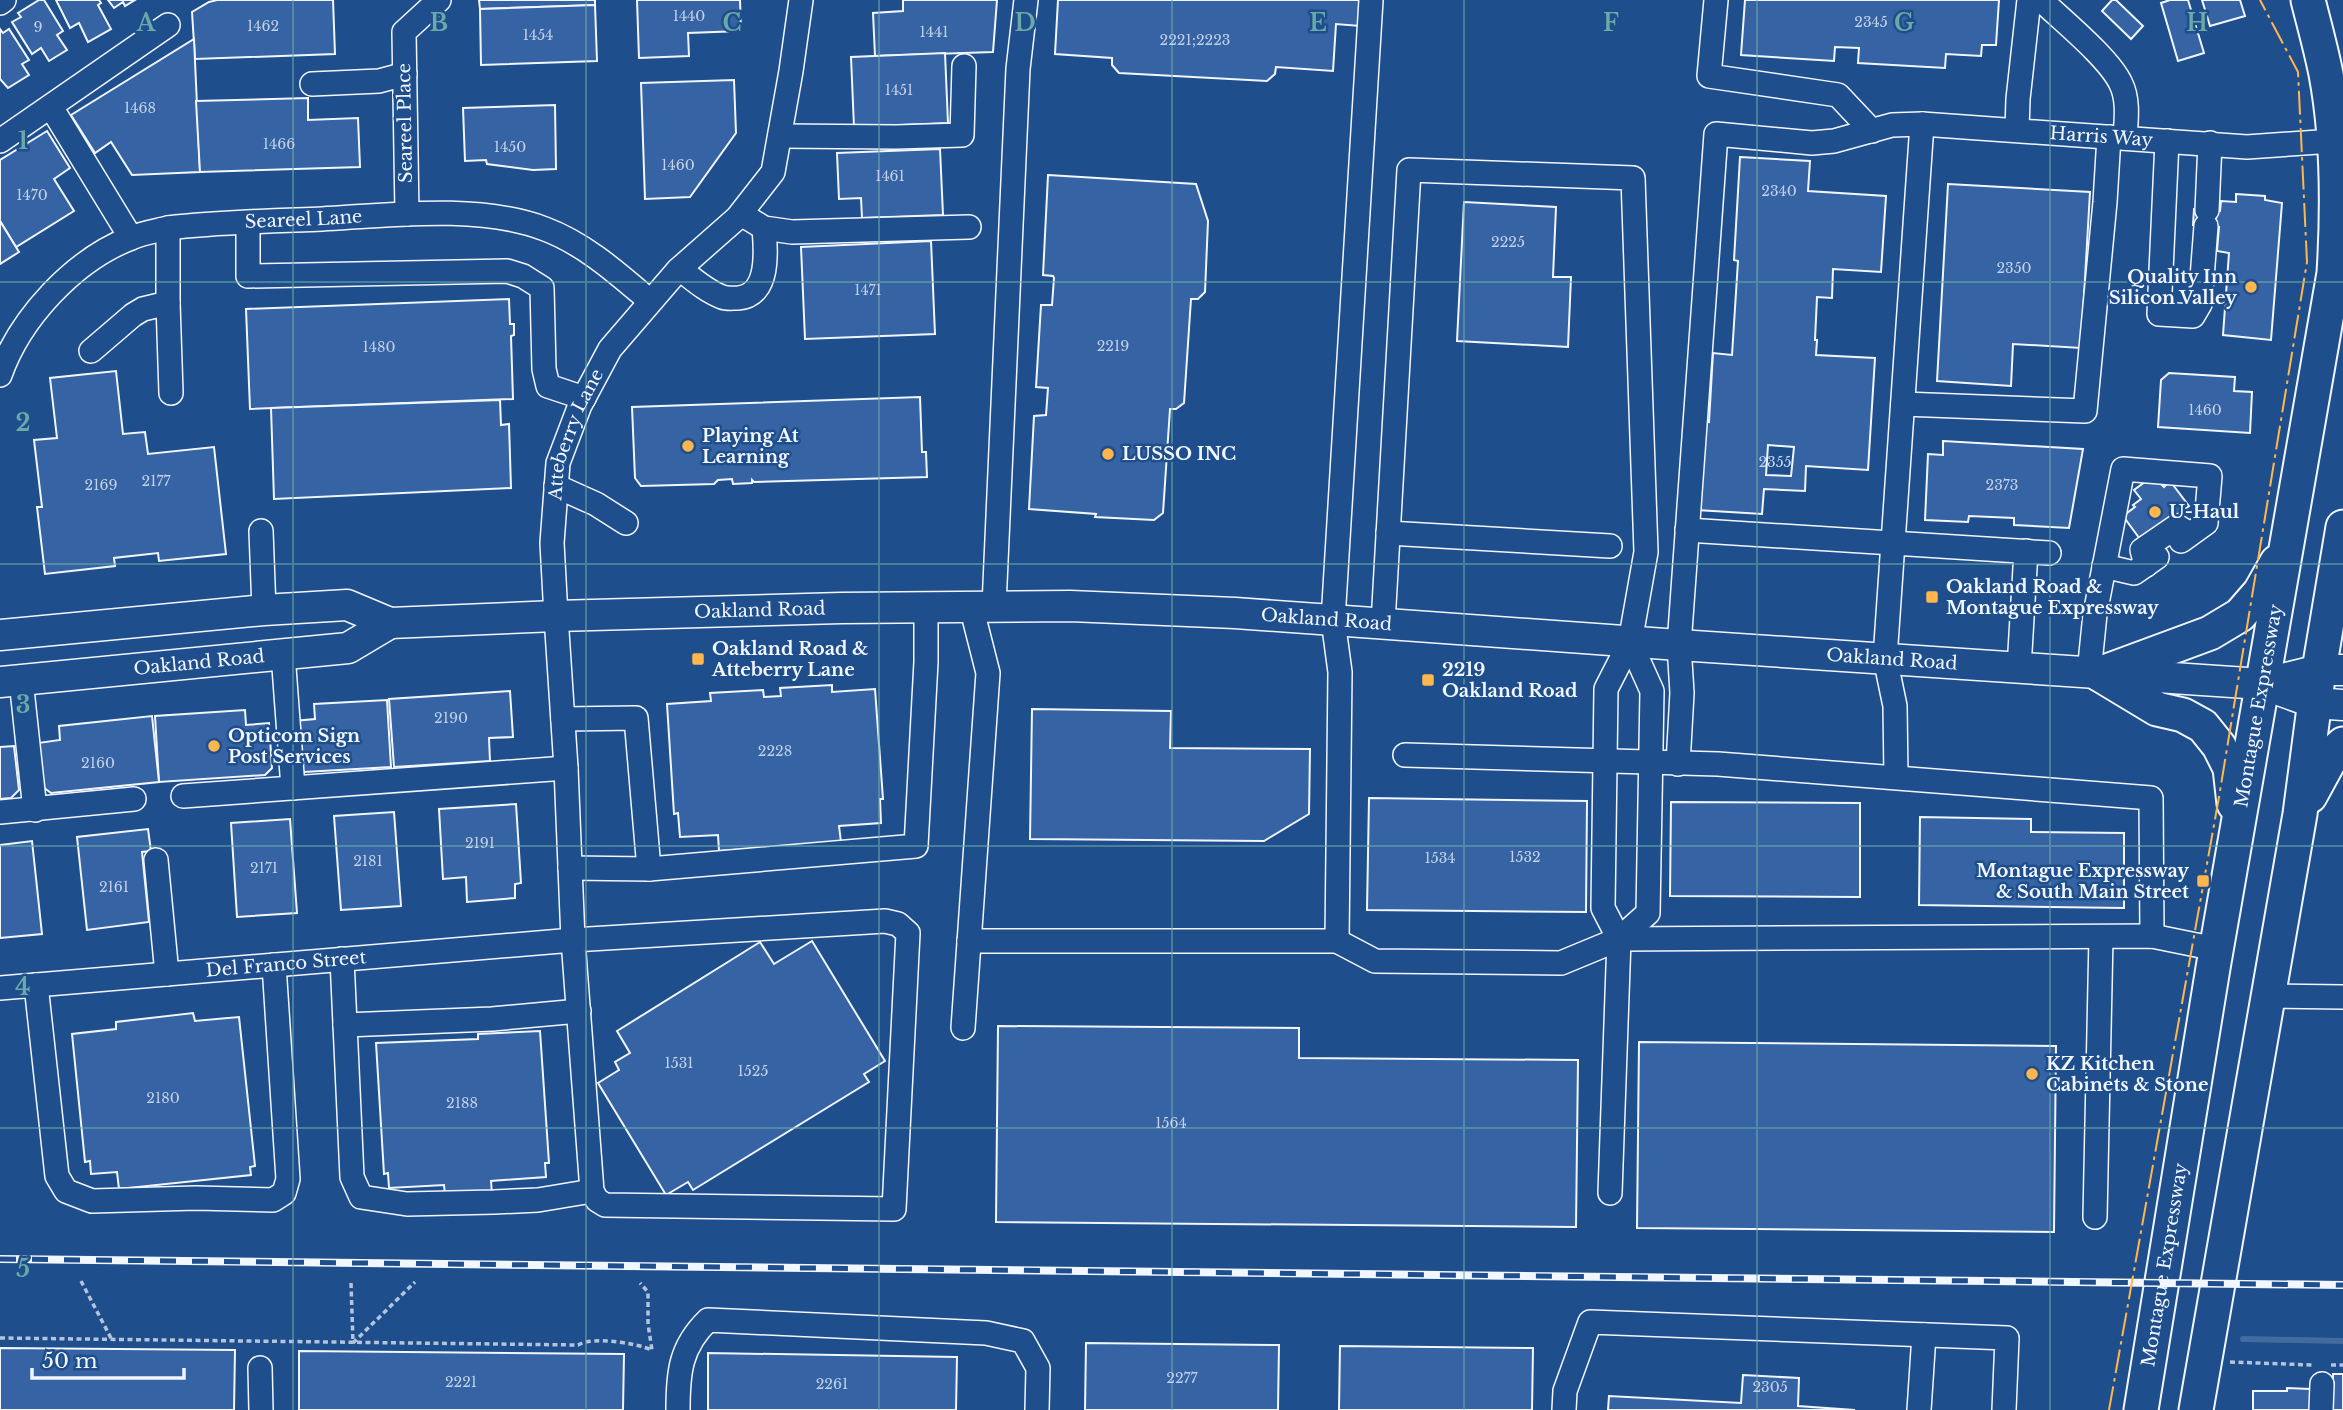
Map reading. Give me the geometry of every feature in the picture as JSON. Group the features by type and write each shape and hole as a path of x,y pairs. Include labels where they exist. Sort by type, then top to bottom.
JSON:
{"highway":[{"name":"Montague Expressway","path":"2141,1410 2216,949 2334,273 2336,235 2333,141 2326,74 2308,0"},
{"path":"2196,1410 2300,814 2329,704 2343,527"},
{"path":"2094,673 2210,633 2240,615 2260,592 2285,548"},
{"path":"2094,673 2157,709 2183,715 2203,726 2219,746 2230,768 2237,832"},
{"path":"2300,814 2334,752 2343,744"}],"main road":[{"name":"Oakland Road","path":"0,635 264,610 347,605 390,623 926,606 1070,606 1235,612 1630,642 2262,684 2329,704"},
{"name":"Oakland Road","path":"10,681 348,648 390,623"},
{"name":"Oakland Road","path":"2262,684 2331,670"}],"street":[{"name":"Seareel Place","path":"407,214 404,32 439,0"},
{"name":"Atteberry Lane","path":"592,1191 573,940 552,543 558,463 584,398 610,349 680,269 741,214 773,172 792,71 801,0"},
{"path":"963,1028 988,673 982,606 1018,69 1026,0"},
{"path":"1337,941 1340,672 1333,620 1371,0"},
{"path":"1716,0 1709,76 1838,95 1872,131"},
{"path":"2017,130 2029,0"},
{"path":"1903,404 2085,411 2105,202 2117,137 2126,106 2121,84 2102,58 2041,0"},
{"path":"0,141 167,25"},
{"path":"780,136 962,135 964,66"},
{"path":"312,84 379,81 405,74"},
{"path":"51,107 131,238"},
{"path":"1896,778 1895,706 1885,658 1922,124"},
{"name":"Harris Way","path":"1687,530 1716,134 1812,143 1834,141 1892,125 1922,124 2247,147 2333,141"},
{"path":"2167,141 2159,314 2193,316 2200,304 2210,143"},
{"path":"1383,623 1409,170 1633,178 1646,552 1630,642 1606,689 1603,908 1619,939 1610,1193"},
{"name":"Seareel Lane","path":"2,361 34,314 60,285 106,251 131,238 168,228 407,214 478,215 513,220 544,228 573,242 608,265 650,301"},
{"path":"741,214 764,228 792,232 969,227"},
{"path":"248,223 248,276 507,271 523,276 542,288 544,369 548,386 584,398"},
{"path":"168,228 171,393"},
{"path":"680,269 709,291 725,298 746,297 759,286 767,257 764,228"},
{"path":"91,351 133,315 143,309 169,303"},
{"path":"2094,673 2095,614 2104,566 2123,469 2210,476 2206,523 2134,573 2104,566"},
{"path":"556,486 596,504 626,523"},
{"path":"1678,764 1682,693 1678,645 1687,530 2049,553"},
{"path":"261,531 264,610"},
{"path":"1388,533 1610,546"},
{"path":"2019,668 2026,551"},
{"path":"570,868 649,869 916,846 926,662 926,606"},
{"path":"969,942 1337,941 1375,961 1561,963 1619,939 1648,913 1652,691 1630,642"},
{"path":"283,654 293,788"},
{"path":"10,681 35,810"},
{"path":"563,719 636,718 649,869"},
{"path":"1405,755 1718,764 2151,798 2152,936"},
{"path":"183,796 566,768"},
{"path":"0,812 134,799"},
{"path":"156,860 167,974"},
{"name":"Del Franco Street","path":"0,988 573,940 885,922 898,924 908,933 894,1209 605,1205 597,1200 592,1191"},
{"path":"1619,939 2152,936 2216,949"},
{"path":"2095,1217 2101,937"},
{"path":"342,959 352,1177 360,1197 407,1204 494,1202 538,1200 592,1191"},
{"path":"36,985 57,1176 66,1191 92,1200 273,1200 284,1193 288,1179 274,965"},
{"path":"2269,996 2343,997"},
{"path":"345,1025 492,1019 579,1011"},
{"path":"678,1410 678,1374 681,1362 696,1332 708,1321 1007,1336 1023,1341 1038,1368 1037,1410"},
{"path":"1564,1410 1565,1391 1590,1322 2007,1338 2004,1410"},
{"path":"1919,1410 1924,1335"},
{"path":"260,1368 261,1410"},
{"path":"2321,1410 2323,1371"}],"path":[{"path":"81,1281 112,1340"},
{"path":"353,1343 415,1282"},
{"path":"351,1283 353,1343"},
{"path":"0,1338 578,1345 585,1341 639,1345 652,1350 648,1324 648,1292 640,1283"},
{"path":"2205,1359 2323,1371 2343,1365"}],"building":[{"path":"39,0 44,0 63,31 57,35 67,50 49,61 41,48 32,54 12,22 21,17 18,13"},
{"path":"56,0 99,0 101,3 98,5 111,29 88,42 79,23 70,28"},
{"path":"108,0 135,0 125,6 123,2 114,8"},
{"path":"217,0 333,0 335,54 195,59 192,12"},
{"path":"479,0 595,0 595,5 480,9"},
{"path":"637,0 740,0 741,31 688,33 689,56 639,58"},
{"path":"903,0 997,0 993,52 875,56 873,13 903,11"},
{"path":"1058,0 1362,0 1360,26 1336,24 1333,71 1276,67 1275,74 1267,81 1119,73 1112,65 1112,58 1055,54"},
{"path":"1745,0 1999,0 1996,45 1982,45 1981,56 1946,54 1945,68 1858,63 1859,48 1835,47 1834,61 1741,55"},
{"path":"2112,0 2116,0 2143,26 2131,39 2102,11"},
{"path":"2188,0 2204,53 2178,61 2161,3"},
{"path":"2202,0 2240,0 2245,16 2210,26"},
{"path":"595,5 597,61 481,65 480,9"},
{"path":"0,29 3,33 9,29 29,60 22,64 29,75 8,88 0,79"},
{"path":"194,39 200,172 132,175 111,142 95,153 71,115"},
{"path":"945,53 948,123 854,127 851,57"},
{"path":"734,80 736,133 690,197 645,199 641,83"},
{"path":"308,98 308,120 358,118 360,167 200,172 196,101"},
{"path":"555,105 556,169 533,170 487,164 486,160 465,161 463,108"},
{"path":"47,131 70,168 54,179 74,211 16,247 0,221 0,160"},
{"path":"940,149 943,215 862,218 861,198 839,199 837,153"},
{"path":"1740,157 1810,161 1808,191 1886,196 1881,272 1833,269 1832,298 1817,297 1816,355 1875,358 1868,470 1806,466 1805,491 1764,489 1762,514 1697,510 1703,421 1709,422 1713,353 1732,355 1738,261 1734,260","holes":["1768,445 1794,447 1791,476 1766,475"]},
{"path":"1048,175 1196,184 1208,221 1205,292 1198,299 1191,299 1184,403 1176,409 1170,409 1163,513 1154,520 1095,517 1096,514 1029,509 1034,416 1046,415 1048,388 1036,387 1041,305 1052,305 1054,278 1043,275"},
{"path":"1948,184 2090,192 2081,348 2013,344 2011,386 1937,381"},
{"name":"Quality Inn Silicon Valley","path":"2236,194 2265,196 2265,200 2282,203 2271,340 2223,335 2229,253 2217,251 2219,227 2193,225 2194,209 2220,211 2221,201 2236,202"},
{"path":"1464,202 1556,207 1553,277 1571,277 1568,347 1457,341"},
{"path":"0,221 19,252 0,264"},
{"path":"931,241 935,334 805,339 801,247"},
{"path":"509,299 510,324 514,324 514,335 511,336 513,399 250,409 246,309"},
{"path":"116,371 123,434 145,432 148,454 214,447 226,554 159,561 158,553 114,558 115,566 45,574 37,507 42,507 34,440 57,438 50,378"},
{"path":"2169,373 2235,377 2234,391 2252,392 2250,433 2158,427 2161,380"},
{"path":"920,397 922,452 926,452 927,477 752,480 752,483 733,484 732,479 718,480 714,484 641,486 635,478 632,407"},
{"path":"500,400 501,425 509,424 511,488 274,499 271,408"},
{"path":"1943,441 2083,449 2069,528 2014,525 2014,518 1969,516 1968,522 1925,520 1928,454 1943,455"},
{"name":"U-Haul","path":"2153,476 2164,487 2170,481 2189,506 2153,533 2140,539 2123,516 2141,499 2134,490"},
{"path":"832,685 832,692 875,689 883,799 880,799 881,823 839,826 841,842 719,851 718,835 680,837 678,813 674,814 667,704 711,701 710,693 763,690 764,697 781,696 780,688"},
{"path":"510,691 513,737 489,738 490,761 394,767 389,699"},
{"path":"387,700 391,767 304,772 297,765 294,721 315,719 314,704"},
{"path":"1032,709 1171,711 1170,748 1310,749 1309,814 1264,841 1030,839"},
{"name":"Opticom Sign Post Services","path":"245,710 246,725 269,723 272,768 265,775 159,782 155,716"},
{"path":"152,716 159,782 51,793 43,787 38,743 60,740 59,726"},
{"path":"14,746 19,790 11,798 0,799 0,747"},
{"path":"1369,798 1587,801 1586,912 1367,910"},
{"path":"1671,802 1860,803 1860,897 1670,896"},
{"path":"516,804 521,883 515,884 515,898 467,902 466,877 443,879 439,809"},
{"path":"394,812 401,906 341,910 334,816"},
{"path":"1920,817 2031,819 2031,832 2124,833 2124,908 1919,905"},
{"path":"290,819 297,913 237,917 231,823"},
{"path":"148,829 151,851 142,852 149,922 87,930 77,837"},
{"path":"32,841 42,934 0,938 0,845"},
{"path":"812,941 885,1061 864,1074 869,1082 693,1190 688,1182 666,1195 598,1083 619,1070 615,1062 630,1053 617,1031 760,942 774,964"},
{"path":"193,1013 195,1021 239,1017 255,1166 250,1167 251,1175 119,1189 117,1172 91,1174 90,1161 85,1162 72,1034 116,1029 116,1022"},
{"path":"998,1026 1299,1028 1299,1058 1578,1060 1576,1227 996,1222"},
{"path":"540,1031 549,1163 545,1163 546,1177 491,1181 492,1194 445,1195 444,1185 389,1188 388,1173 384,1174 376,1043 478,1039 478,1034"},
{"path":"1639,1042 2056,1046 2054,1232 1637,1228"},
{"path":"1086,1343 1279,1345 1278,1410 1085,1410"},
{"path":"1340,1346 1533,1348 1532,1410 1339,1410"},
{"path":"0,1348 235,1350 234,1410 0,1410"},
{"path":"299,1351 624,1354 623,1410 299,1410"},
{"path":"708,1353 957,1357 956,1410 708,1410"},
{"path":"2333,1374 2343,1374 2343,1410 2333,1410"},
{"path":"1743,1375 1799,1378 1798,1406 1855,1410 1608,1410 1609,1396 1741,1403"},
{"path":"2287,1388 2310,1389 2310,1410 2253,1410 2253,1391 2287,1391"}],"waterway":[{"path":"2243,1339 2343,1341"}],"railway":[{"path":"0,1259 2343,1285"}],"power":[{"path":"2109,1410 2219,797 2307,262 2298,72 2260,0"}],"place":[{"name":"Quality Inn Silicon Valley","path":"2251,287"},
{"name":"Playing At Learning","path":"688,446"},
{"name":"LUSSO INC","path":"1108,454"},
{"name":"U-Haul","path":"2155,512"},
{"name":"Oakland Road & Montague Expressway","path":"1932,597"},
{"name":"Oakland Road & Atteberry Lane","path":"698,659"},
{"name":"2219 Oakland Road","path":"1428,680"},
{"name":"Opticom Sign Post Services","path":"214,746"},
{"name":"Montague Expressway & South Main Street","path":"2203,881"},
{"name":"KZ Kitchen Cabinets & Stone","path":"2032,1074"}]}
